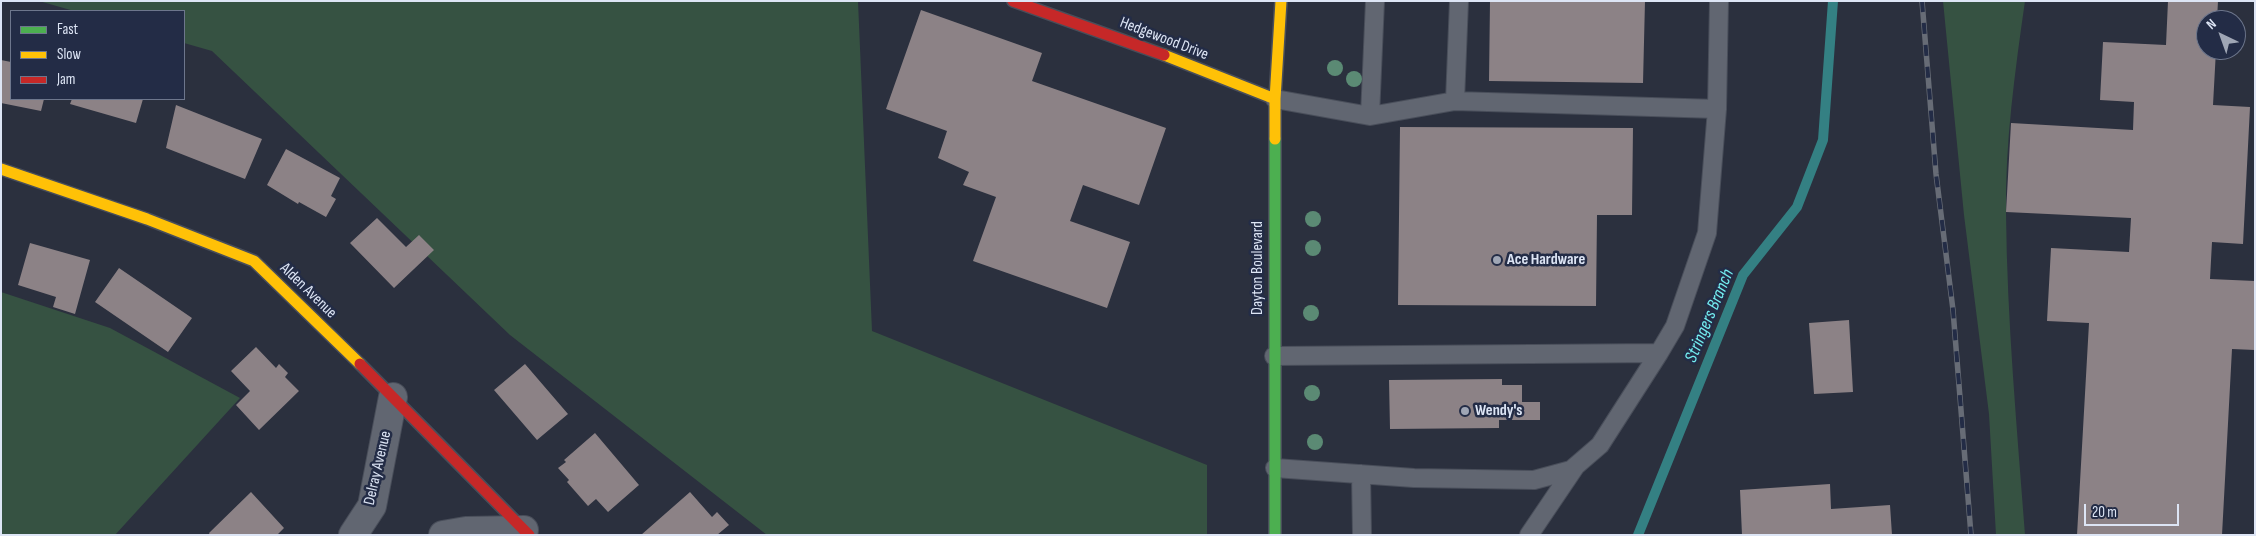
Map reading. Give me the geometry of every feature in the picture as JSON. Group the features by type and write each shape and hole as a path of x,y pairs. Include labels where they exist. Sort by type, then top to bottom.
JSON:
{"street":[{"name":"Hedgewood Drive","path":"1012,1 1153,50 1275,99"},
{"name":"Dayton Boulevard","path":"1275,535 1275,99 1281,1"},
{"name":"Alden Avenue","path":"1,169 147,219 254,261 393,397 526,532"},
{"name":"Delray Avenue","path":"353,535 372,506 393,397"},
{"path":"443,535 466,531 526,532"}],"lane":[{"path":"1370,116 1374,1"},
{"path":"1455,101 1459,1"},
{"path":"1275,468 1414,478 1534,480 1571,470 1600,445 1675,326 1707,233 1717,109 1719,1"},
{"path":"1275,99 1370,116 1455,101 1717,109"},
{"path":"1274,356 1658,353"},
{"path":"1529,535 1575,467"},
{"path":"1361,474 1362,535"}],"green space":[{"path":"39,1 858,1 872,331 1207,465 1207,535 767,535 510,335 212,51 185,43 185,10 70,10"},
{"path":"1943,1 2025,1 2009,134 2006,213 2010,334 2025,535 1996,535 1989,414 1964,215"},
{"path":"1,292 110,328 240,398 115,535 1,535"}],"building":[{"path":"1490,1 1645,1 1643,83 1489,81"},
{"path":"2168,1 2218,1 2218,10 2196,10 2196,60 2215,60 2213,105 2250,107 2243,244 2212,242 2210,279 2255,281 2255,350 2232,349 2222,535 2077,535 2089,323 2047,321 2051,248 2129,252 2131,218 2006,212 2011,123 2133,130 2134,102 2100,100 2103,42 2166,45"},
{"path":"921,10 1042,53 1032,81 1166,128 1139,205 1083,185 1070,221 1130,242 1107,308 973,261 996,197 963,185 969,172 938,158 947,131 886,109"},
{"path":"1,60 10,62 10,100 44,100 41,111 1,103"},
{"path":"72,100 143,100 136,123 70,104"},
{"path":"176,105 262,139 245,179 166,148"},
{"name":"Ace Hardware","path":"1400,127 1633,128 1632,215 1597,215 1596,306 1398,305"},
{"path":"286,149 340,178 331,196 336,199 326,217 299,202 298,204 267,185"},
{"path":"377,218 406,247 419,235 434,250 394,288 350,243"},
{"path":"30,243 90,260 75,314 53,307 56,297 18,285"},
{"path":"119,268 192,318 168,352 95,302"},
{"path":"1849,320 1853,392 1814,394 1809,323"},
{"path":"256,347 276,368 279,364 288,373 285,377 299,391 259,430 236,405 250,391 231,371"},
{"path":"525,364 568,414 537,440 494,390"},
{"name":"Wendy's","path":"1502,379 1502,385 1522,385 1522,402 1540,402 1540,420 1499,420 1499,428 1390,429 1389,380"},
{"path":"595,433 639,485 608,512 596,499 588,506 567,482 569,480 558,468 566,462 564,460"},
{"path":"1830,484 1831,509 1890,505 1892,535 1742,535 1740,490"},
{"path":"251,492 284,528 277,535 210,535 209,533"},
{"path":"690,492 712,517 717,512 729,525 717,535 641,535"}],"waterway":[{"name":"Stringers Branch","path":"1638,535 1743,275 1797,207 1823,140 1833,1"}],"railway":[{"path":"1922,1 1936,174 1953,310 1971,535"}],"traffic: fast":[{"path":"1275,139 1275,535"}],"traffic: slow":[{"path":"1275,139 1275,99 1281,1"},
{"path":"1164,55 1275,99"},
{"path":"1,169 147,219 254,261 360,364"}],"traffic: jam":[{"path":"1013,1 1164,55"},
{"path":"360,364 529,535"}],"place":[{"name":"Ace Hardware","path":"1497,260"},
{"name":"Wendy's","path":"1465,411"}]}
